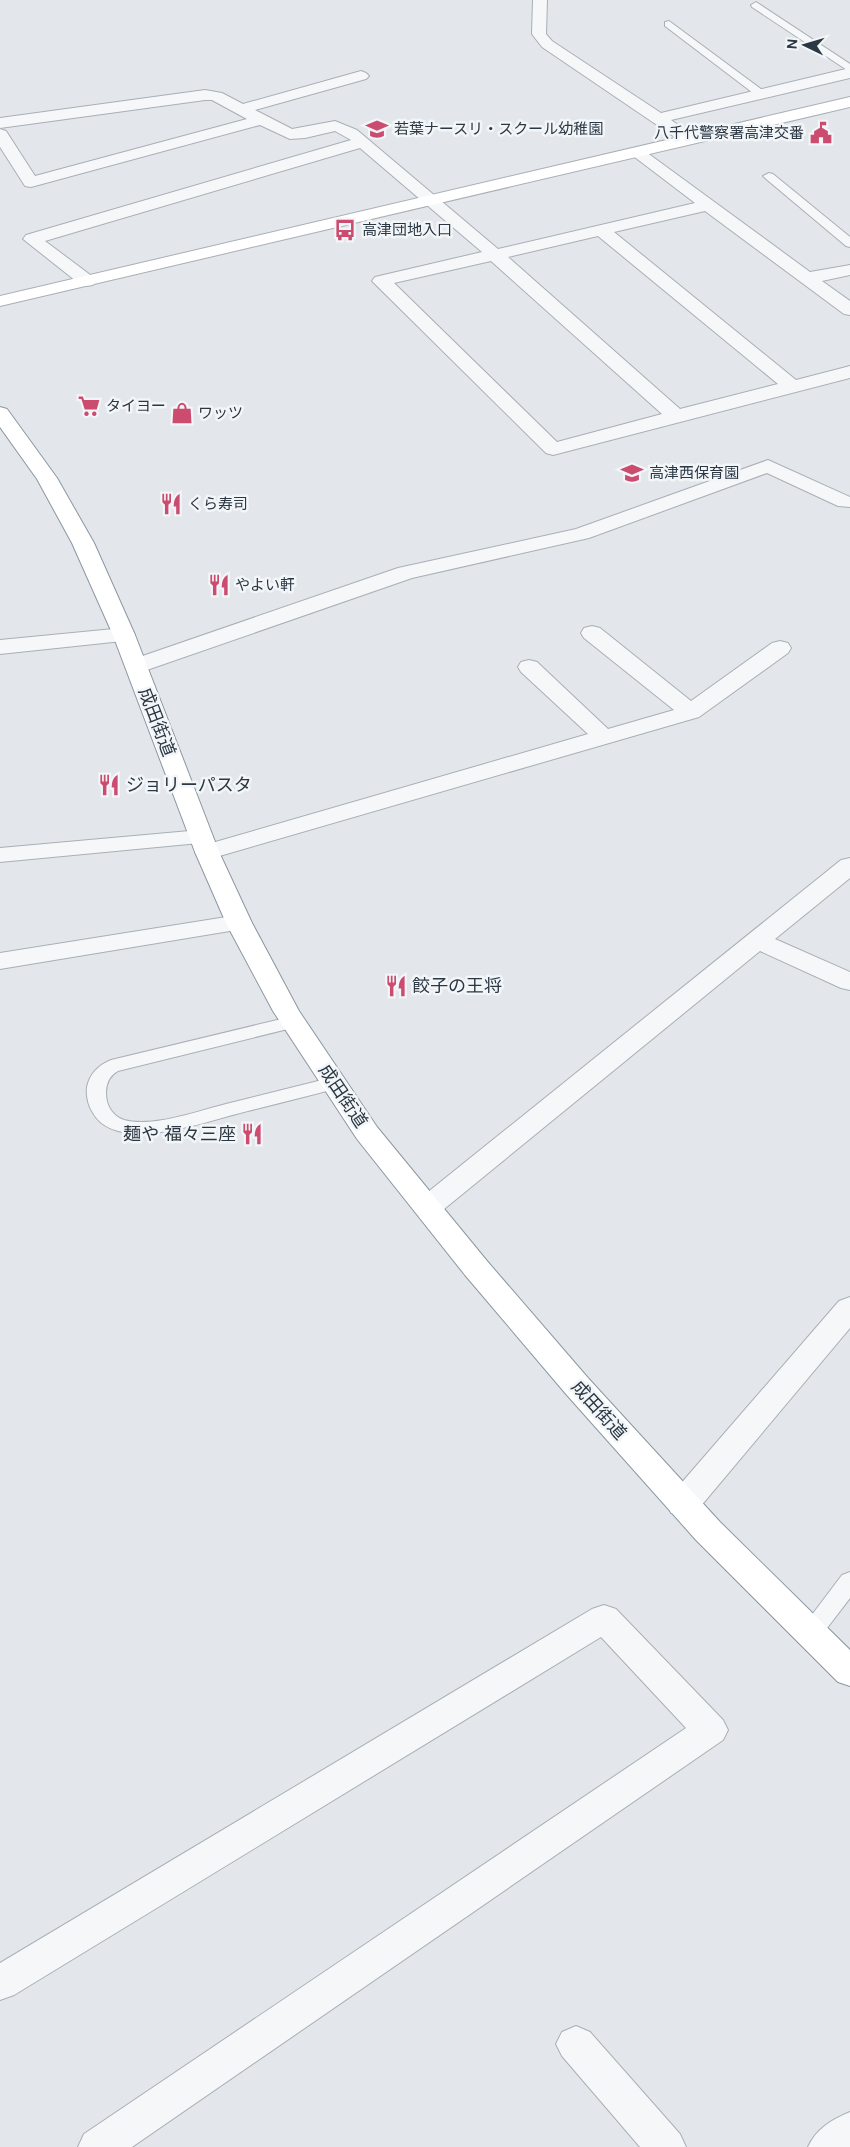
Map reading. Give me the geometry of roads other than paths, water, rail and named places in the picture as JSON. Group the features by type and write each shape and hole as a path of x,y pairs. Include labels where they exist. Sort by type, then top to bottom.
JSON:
{"main road":[{"path":"0,301 850,102"},
{"name":"成田街道","path":"0,414 47,478 83,543 124,635 204,844 238,923 294,1022 367,1133 476,1268 577,1386 683,1504 810,1634 850,1672"}],"street":[{"path":"540,0 539,34 547,44 688,140"},
{"path":"657,118 850,73"},
{"path":"242,109 361,76"},
{"path":"0,122 205,95 216,96 292,135 334,125 346,128 494,254 676,416"},
{"path":"0,134 31,182 261,120"},
{"path":"87,281 32,239 363,142"},
{"path":"636,152 850,310"},
{"path":"709,205 381,281 553,449 850,372"},
{"path":"601,230 793,387"},
{"path":"808,278 850,270"},
{"path":"136,666 406,573 582,534 768,466 848,502"},
{"path":"592,633 691,712"},
{"path":"0,647 124,635"},
{"path":"0,856 204,844 691,712 780,648"},
{"path":"529,667 604,737"},
{"path":"428,1207 850,865"},
{"path":"0,962 238,923"},
{"path":"757,940 850,982"},
{"path":"683,1504 850,1308"},
{"path":"0,1983 604,1618 710,1730 98,2147"},
{"path":"576,2044 666,2147"},
{"path":"828,2147 850,2131"}],"lane":[{"path":"756,4 850,69"},
{"path":"668,24 762,94"},
{"path":"769,176 850,243"},
{"path":"294,1022 118,1064 105,1070 98,1081 96,1094 100,1112 112,1123 137,1128 163,1126 334,1083"},
{"path":"810,1634 850,1581"}],"place":[{"name":"若葉ナースリ・スクール幼稚園","path":"377,129"},
{"name":"八千代警察署高津交番","path":"821,133"},
{"name":"高津団地入口","path":"345,230"},
{"name":"タイヨー","path":"89,406"},
{"name":"ワッツ","path":"182,413"},
{"name":"高津西保育園","path":"632,473"},
{"name":"くら寿司","path":"171,504"},
{"name":"やよい軒","path":"219,585"},
{"name":"ジョリーパスタ","path":"109,785"},
{"name":"餃子の王将","path":"396,986"},
{"name":"麺や 福々三座","path":"252,1134"}]}
